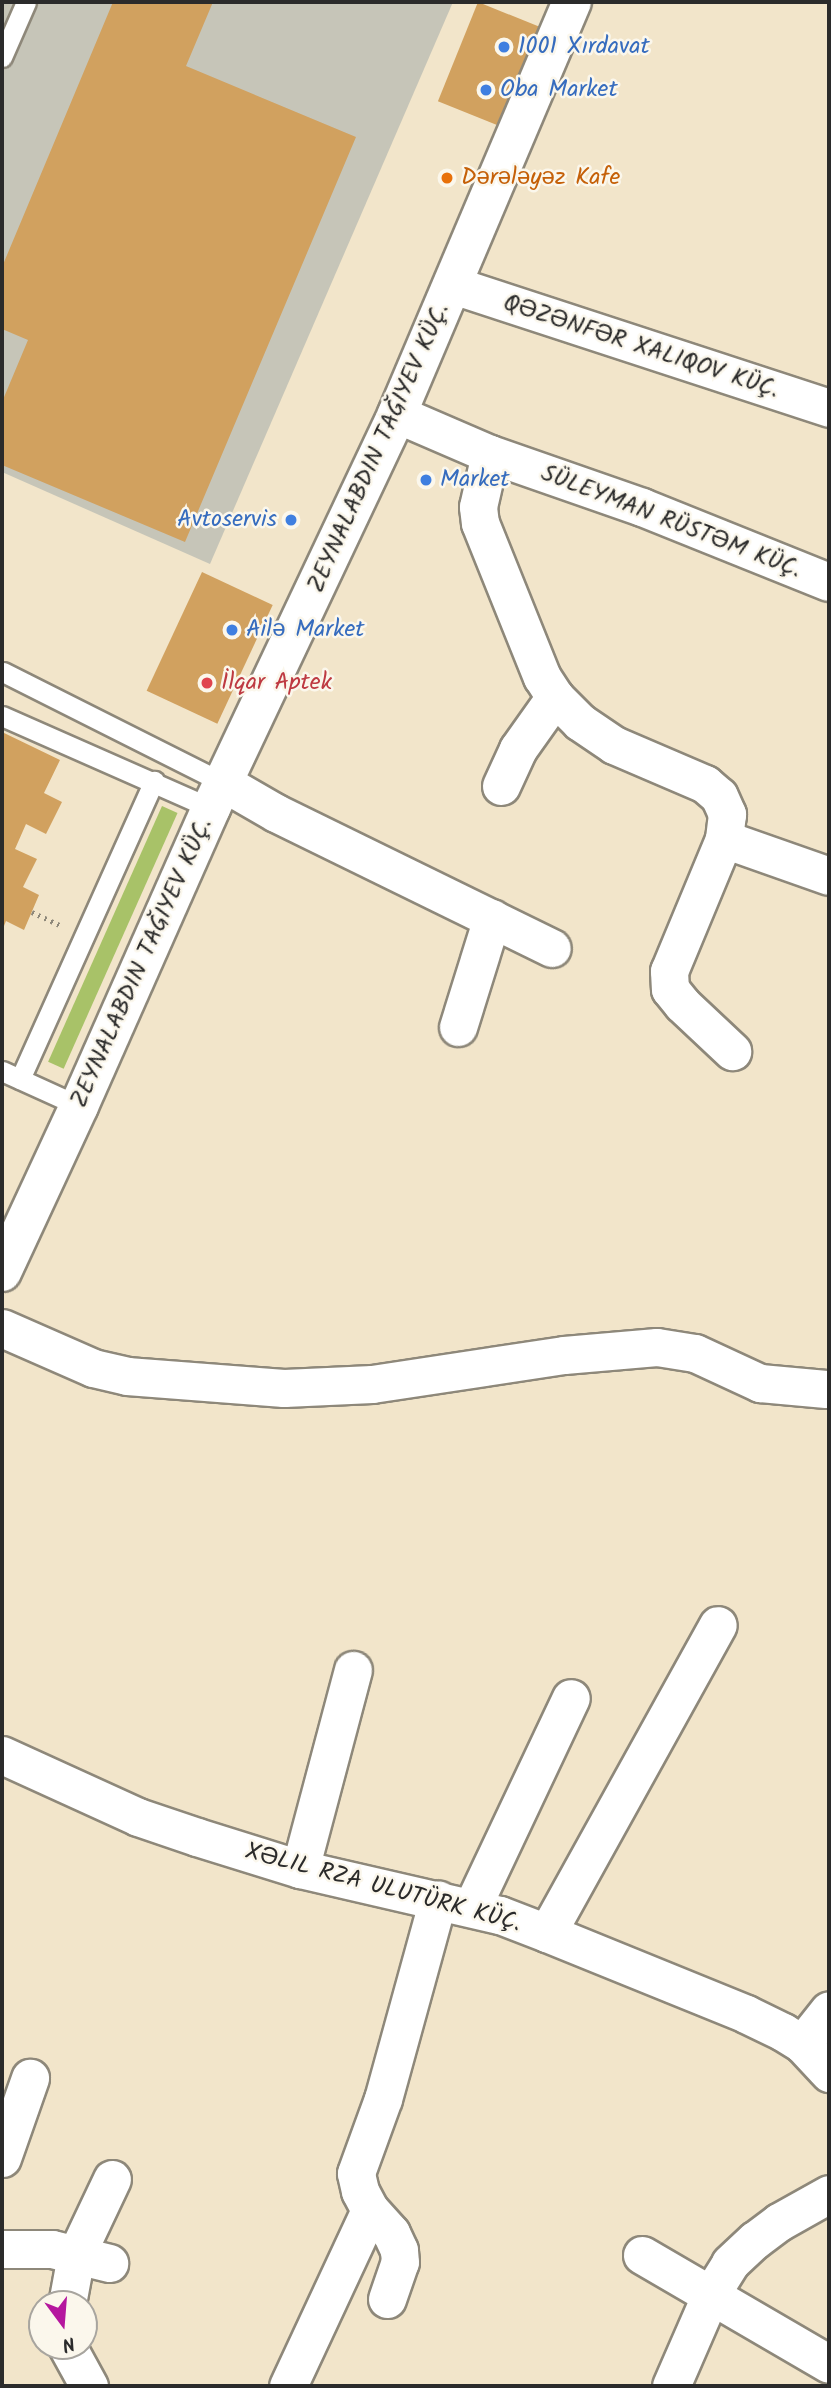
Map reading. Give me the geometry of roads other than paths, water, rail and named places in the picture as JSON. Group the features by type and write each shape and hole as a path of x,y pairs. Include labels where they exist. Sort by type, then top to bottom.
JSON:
{"street":[{"path":"2,1272 218,795 397,414 572,2"},
{"path":"453,285 829,408"},
{"name":"SÜLEYMAN RÜSTƏM KÜÇ.","path":"397,414 490,454 642,507 829,582"},
{"path":"490,454 478,507 480,523 542,677 555,697 580,722 614,745 705,784 719,796 727,814 724,839 669,971 670,989 732,1051"},
{"path":"501,786 518,749 555,697"},
{"path":"218,795 276,813 552,948"},
{"path":"724,839 829,876"},
{"path":"458,1027 492,918"},
{"path":"2,1328 93,1368 116,1374 284,1388 372,1384 564,1355 657,1347 695,1353 760,1383 826,1389"},
{"path":"547,1933 718,1625"},
{"path":"300,1869 353,1670"},
{"path":"387,2300 400,2262 399,2250 391,2233 370,2210 359,2191 356,2173 455,1903 571,1698"},
{"name":"XƏLIL RZA ULUTÜRK KÜÇ.","path":"2,1755 138,1817 300,1869 455,1903 547,1933 746,2014 802,2044 829,2073"},
{"path":"802,2044 829,2010"},
{"path":"2,2158 30,2078"},
{"path":"74,2290 92,2259 112,2179"},
{"path":"671,2386 711,2294 730,2263 754,2239 829,2194"},
{"path":"288,2386 370,2210"},
{"path":"2,2249 52,2249 92,2259"},
{"path":"642,2255 829,2364"},
{"path":"75,2360 89,2386"}],"lane":[{"path":"2,57 26,2"},
{"path":"3,672 218,795"},
{"path":"2,716 154,781 218,795"},
{"path":"20,1079 154,781"},
{"path":"2,1071 79,1106"}],"place":[{"name":"1001 Xırdavat","path":"504,47"},
{"name":"Oba Market","path":"486,90"},
{"name":"Dərələyəz Kafe","path":"447,178"},
{"name":"Market","path":"426,480"},
{"name":"Avtoservis","path":"291,520"},
{"name":"Ailə Market","path":"232,630"},
{"name":"İlqar Aptek","path":"207,683"}]}
